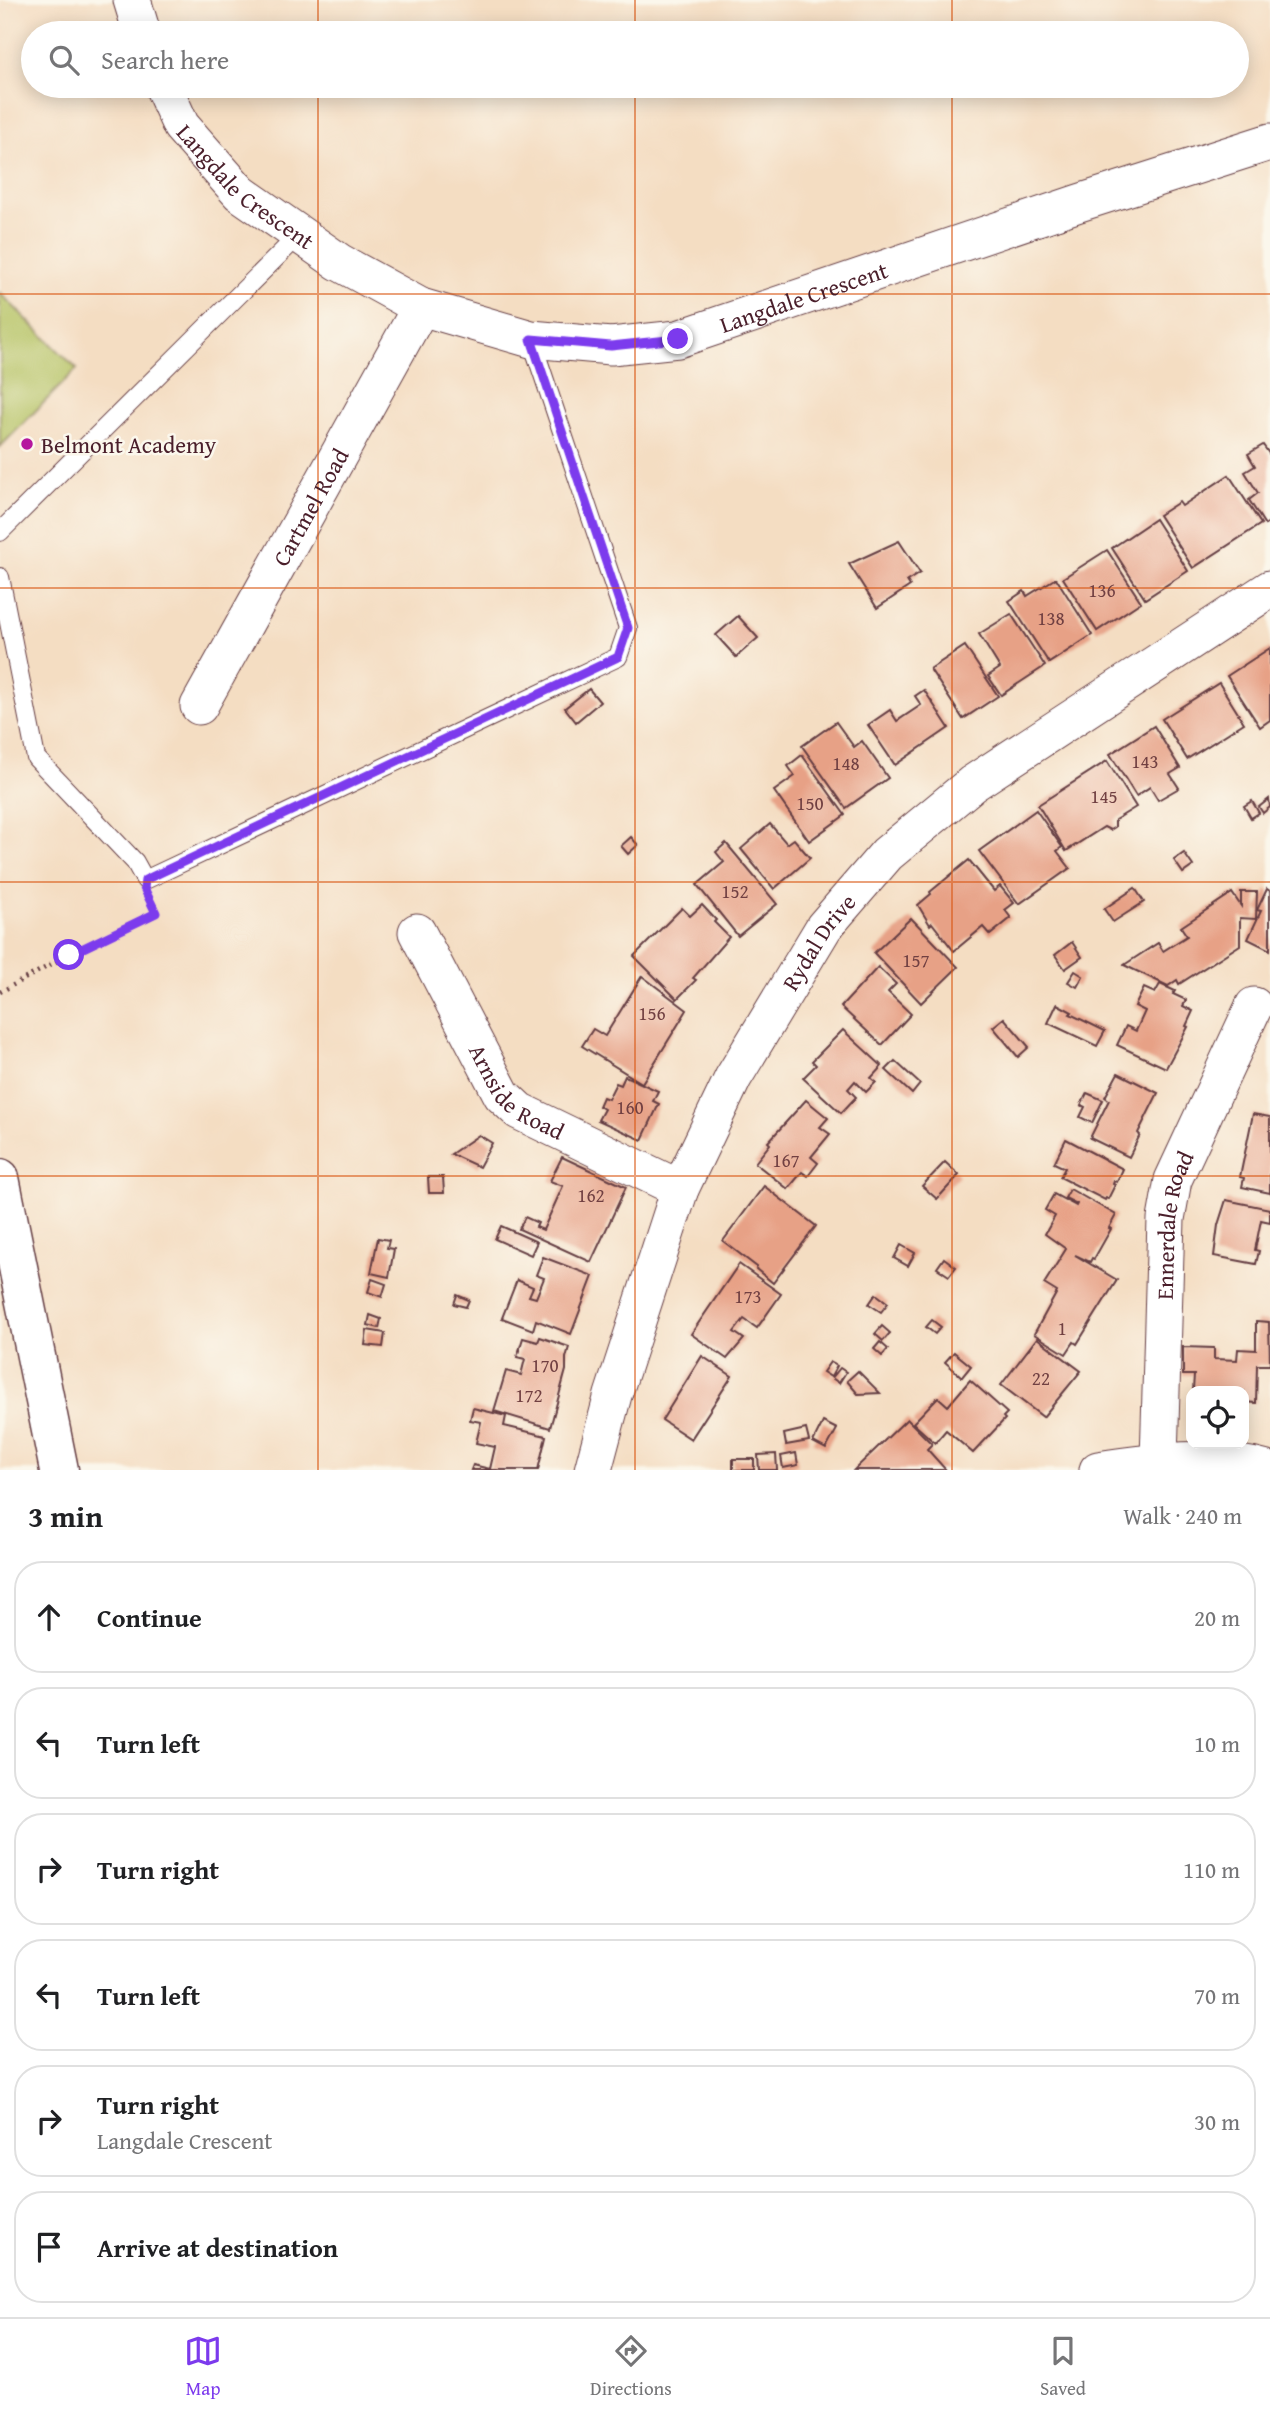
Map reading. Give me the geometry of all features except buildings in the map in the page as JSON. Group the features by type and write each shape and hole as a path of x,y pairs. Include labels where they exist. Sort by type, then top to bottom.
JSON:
{"street":[{"path":"132,0 138,21"},
{"name":"Langdale Crescent","path":"168,98 181,126 240,193 338,262 421,307 531,339 611,346 678,339 1079,203 1270,142"},
{"name":"Cartmel Road","path":"199,706 421,307"},
{"name":"Rydal Drive","path":"593,1470 613,1395 680,1189 733,1078 824,928 887,853 972,784 1270,589"},
{"name":"Arnside Road","path":"417,932 502,1095 519,1111 680,1189"},
{"name":"Ennerdale Road","path":"1159,1460 1166,1219 1172,1180 1254,1006"},
{"path":"0,1178 59,1470"},
{"path":"1098,1470 1159,1460 1210,1461 1267,1470"}],"lane":[{"path":"0,532 299,234"},
{"path":"0,577 36,758 135,862 145,880 618,657 628,628 531,339"}],"path":[{"path":"0,992 156,913 144,888 145,880"}],"green space":[{"path":"0,293 77,369 0,447"}],"place":[{"name":"Belmont Academy","path":"27,444"}],"route":[{"path":"69,955 156,913 144,888 145,880 618,657 628,628 531,339 611,346 678,339"}]}
